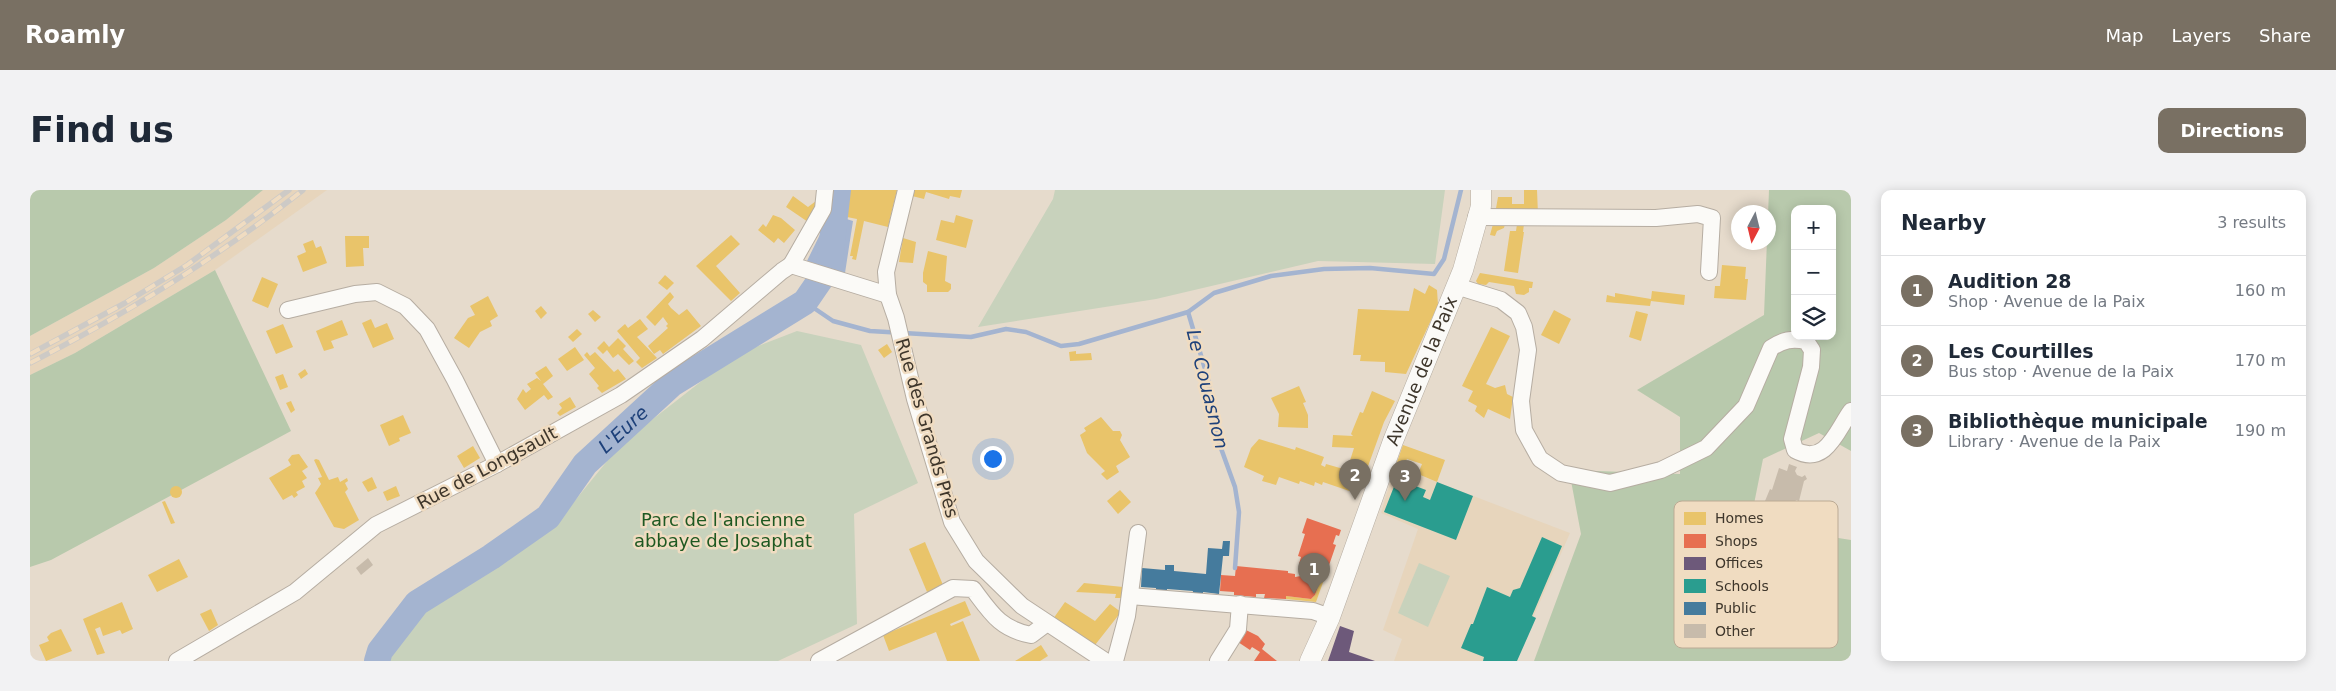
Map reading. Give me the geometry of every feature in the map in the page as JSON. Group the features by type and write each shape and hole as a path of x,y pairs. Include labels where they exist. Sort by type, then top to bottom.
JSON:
{"main road":[{"name":"Avenue de la Paix","path":"1310,661 1330,617 1394,441 1463,270 1476,217 1481,206 1481,190"}],"street":[{"path":"825,190 822,209 796,266 888,295"},
{"name":"Rue des Grands Près","path":"906,190 886,272 888,295 896,318 915,400 952,522 976,561 1022,606 1105,661"},
{"path":"1476,217 1656,218 1698,214 1712,218 1709,272"},
{"name":"Rue de Longsault","path":"177,661 295,592 376,525 498,464 621,396 702,339 782,271 796,266"},
{"path":"1456,286 1501,300 1518,313 1524,327 1528,350 1521,401 1524,430 1540,458 1561,474 1610,483 1661,470 1706,448 1746,406 1771,348 1779,343 1795,338 1806,341 1812,350 1811,367 1792,439 1795,450 1812,454 1827,449 1851,411"},
{"path":"288,310 355,294 377,292 405,306 427,329 498,464"},
{"path":"1115,661 1127,616 1138,533"},
{"path":"819,661 953,588 973,589 998,622 1014,632 1031,635 1047,623"},
{"path":"1130,596 1313,610 1330,617"},
{"path":"1218,661 1238,629 1240,604"}],"shaded area":[{"path":"263,190 327,190 215,270 75,353 30,375 30,336 154,268 226,220"},
{"path":"1395,466 1570,533 1514,661 1394,661 1402,639 1383,630 1418,529 1381,513"}],"green space":[{"path":"30,190 263,190 226,220 154,268 30,336"},
{"path":"1055,190 1445,190 1435,264 1318,261 1156,299 978,327 1053,199"},
{"path":"1769,190 1851,190 1851,451 1819,433 1763,459 1755,501 1674,501 1674,648 1838,648 1838,538 1851,540 1851,661 1534,661 1581,534 1569,470 1680,474 1680,417 1637,390 1764,315 1767,250 1776,250 1776,205 1768,205"},
{"path":"215,270 291,431 51,560 30,567 30,375 75,353"},
{"name":"Parc de l'ancienne abbaye de Josaphat","path":"797,331 861,345 918,483 854,514 857,624 778,661 388,661 428,607 560,519 621,444 735,355"},
{"path":"1419,563 1450,576 1428,627 1398,613"}],"water":[{"path":"832,190 845,190 840,217 853,221 845,273 807,261 830,214"}],"building: Homes":[{"path":"846,190 897,190 888,227 864,221 856,260 852,259 853,256 850,256 857,219 842,216"},
{"path":"914,190 962,190 960,198 950,196 949,199 926,192 924,199 912,196"},
{"path":"1524,190 1537,190 1538,214 1495,214 1498,197 1512,197 1512,204 1524,204"},
{"path":"793,196 808,207 816,201 821,201 811,224 786,207"},
{"path":"773,215 781,218 795,230 784,243 778,238 774,243 758,230 763,224 766,227"},
{"path":"956,215 973,220 966,248 936,240 941,220 954,223"},
{"path":"1493,224 1505,224 1504,228 1497,231 1495,236 1490,235"},
{"path":"1517,224 1524,224 1518,273 1504,271 1510,231 1516,231"},
{"path":"731,235 740,244 716,266 740,293 731,301 696,266"},
{"path":"345,236 369,236 369,248 363,248 364,266 346,267"},
{"path":"903,238 916,242 913,263 899,262"},
{"path":"313,240 316,248 321,246 327,263 303,272 297,256 306,252 303,244"},
{"path":"928,251 947,256 945,281 951,284 951,289 948,292 927,292 927,285 923,282 923,273"},
{"path":"1722,265 1746,267 1745,279 1748,279 1746,300 1714,298 1715,286 1720,286"},
{"path":"1480,273 1533,282 1532,288 1529,288 1529,292 1524,295 1516,294 1514,286 1489,282 1486,285 1478,284 1476,281"},
{"path":"665,275 674,283 667,290 658,283"},
{"path":"262,277 278,284 268,308 252,301"},
{"path":"1429,285 1437,290 1438,305 1406,374 1385,372 1385,362 1360,361 1361,355 1353,355 1358,309 1409,311 1414,288 1425,294"},
{"path":"1652,291 1685,295 1684,305 1651,301 1650,306 1606,302 1607,295 1615,297 1615,293 1651,299"},
{"path":"670,292 674,297 668,304 671,308 679,315 687,309 701,326 663,354 660,350 654,354 648,346 668,328 666,326 668,324 663,317 655,326 646,317"},
{"path":"488,296 498,316 490,321 492,326 480,332 469,348 454,338 468,318 475,315 470,306"},
{"path":"541,306 547,313 541,319 535,311"},
{"path":"593,310 601,317 595,322 588,314"},
{"path":"1554,310 1571,319 1559,344 1541,335"},
{"path":"1636,311 1648,314 1641,341 1629,337"},
{"path":"371,319 375,328 387,323 394,339 373,348 362,323"},
{"path":"640,319 648,329 637,337 657,358 642,368 636,362 640,358 617,331 625,324 628,328"},
{"path":"342,320 348,335 331,341 334,348 324,351 316,331"},
{"path":"283,324 293,347 276,354 266,331"},
{"path":"1491,327 1510,336 1486,384 1495,388 1505,385 1507,394 1513,397 1510,419 1488,409 1484,418 1475,411 1477,406 1468,401 1473,391 1462,386"},
{"path":"577,329 582,334 573,342 568,337"},
{"path":"618,338 626,346 623,349 634,361 629,365 618,354 613,358 607,350 603,354 597,348 604,341 609,347"},
{"path":"887,344 892,352 884,358 878,350"},
{"path":"575,347 584,360 567,371 558,359"},
{"path":"1076,351 1076,354 1091,353 1092,360 1070,361 1069,352"},
{"path":"587,352 590,356 595,352 614,372 618,369 626,379 602,393 589,374 595,368 584,355"},
{"path":"546,366 553,376 543,384 553,397 548,400 544,395 525,410 517,399 523,389 526,393 531,389 527,384 537,378 541,381 535,373"},
{"path":"305,369 308,374 301,379 298,374"},
{"path":"283,374 288,387 280,390 275,377"},
{"path":"1299,386 1306,402 1303,403 1308,415 1308,428 1278,427 1279,414 1271,398"},
{"path":"1372,391 1395,401 1384,422 1358,494 1323,482 1322,485 1315,482 1314,486 1300,481 1299,484 1279,477 1276,485 1262,481 1264,476 1244,467 1251,448 1259,439 1295,450 1296,447 1324,457 1321,465 1325,467 1326,464 1347,470 1354,448 1332,447 1333,435 1353,436 1351,434 1360,412 1363,413"},
{"path":"570,397 576,407 560,416 557,413 562,408 559,404"},
{"path":"291,401 295,410 291,413 286,403"},
{"path":"403,415 411,433 399,438 400,441 389,446 380,425"},
{"path":"1101,417 1113,431 1120,431 1122,435 1120,440 1130,457 1116,466 1119,472 1107,480 1101,474 1105,471 1087,453 1080,435 1086,431 1084,428"},
{"path":"1403,445 1445,460 1437,482 1418,474 1422,464 1407,459 1403,468 1396,465"},
{"path":"473,446 480,458 464,468 457,456"},
{"path":"299,454 308,467 302,471 307,478 302,481 305,487 296,492 298,495 294,498 292,495 283,500 269,478 291,465 288,460 292,455"},
{"path":"314,460 319,460 329,480 338,477 340,482 347,478 348,481 345,483 348,489 345,492 359,520 344,529 334,527 315,493 321,484 318,478 322,477"},
{"path":"372,477 377,488 368,492 362,482"},
{"path":"174,486 178,486 182,492 178,498 174,498 170,494 170,490"},
{"path":"396,486 400,496 387,501 383,492"},
{"path":"1120,490 1131,502 1118,514 1107,501"},
{"path":"165,501 175,523 171,524 162,502"},
{"path":"925,542 943,585 927,592 909,549"},
{"path":"179,559 188,577 157,592 148,575"},
{"path":"1323,572 1326,574 1316,602 1286,599 1286,596 1311,599 1315,595"},
{"path":"1084,583 1123,587 1122,598 1115,598 1116,594 1076,592"},
{"path":"965,601 971,615 950,624 951,626 963,621 980,661 947,661 936,632 889,651 883,635"},
{"path":"122,602 133,629 122,634 120,630 103,636 100,627 95,629 105,653 97,655 83,619"},
{"path":"1065,602 1095,621 1110,604 1121,612 1095,645 1053,619"},
{"path":"211,609 218,625 209,631 200,614"},
{"path":"61,629 72,651 46,661 39,645 49,641 47,637 51,633"},
{"path":"1041,645 1048,656 1040,661 1015,661"}],"building: Shops":[{"path":"1307,518 1341,530 1339,536 1336,535 1333,544 1336,545 1326,574 1323,572 1315,595 1311,599 1286,596 1286,599 1264,598 1265,594 1256,594 1256,597 1234,595 1234,592 1220,591 1221,575 1235,576 1236,566 1288,571 1288,573 1295,574 1295,577 1301,576 1302,573 1299,572 1302,565 1299,564 1301,557 1298,556 1305,534 1302,533"},
{"path":"1246,630 1258,636 1265,644 1262,649 1277,661 1254,661 1260,652 1252,647 1250,650 1238,642"}],"building: Offices":[{"path":"1340,626 1354,631 1349,652 1375,661 1328,661"}],"building: Schools":[{"path":"1397,479 1426,490 1423,497 1430,500 1437,482 1473,496 1456,540 1384,512"},
{"path":"1542,537 1562,546 1532,616 1536,618 1517,661 1483,661 1484,657 1461,648 1471,624 1473,624 1487,587 1510,597 1513,590 1520,588"}],"building: Public":[{"path":"1223,541 1230,541 1229,556 1223,556 1219,594 1203,592 1203,597 1192,596 1193,591 1167,589 1167,594 1156,593 1156,588 1141,587 1142,568 1165,570 1165,565 1174,565 1174,571 1206,574 1208,548 1222,549"}],"building: Other":[{"path":"1789,464 1797,467 1795,471 1797,475 1802,477 1805,475 1807,479 1804,481 1799,501 1765,501 1770,489 1772,490 1779,468 1787,471"},
{"path":"368,558 373,565 361,575 356,568"}],"waterway":[{"name":"L'Eure","path":"377,661 380,651 417,603 491,557 548,517 585,464 672,384 805,302 829,267 838,190"},
{"path":"805,302 833,321 870,331 971,337 1006,329 1026,332 1061,346 1079,344 1188,312 1214,293 1271,276 1324,269 1370,268 1434,274 1444,259 1461,190"},
{"name":"Le Couasnon","path":"1188,312 1208,379 1218,440 1235,487 1239,512 1235,568"}],"railway":[{"path":"30,354 125,303 187,265 289,190"},
{"path":"30,363 102,324 171,283 238,239 303,190"}],"place":[{"name":"Les Courtilles","path":"1355,500"},
{"name":"Bibliothèque municipale","path":"1405,501"},
{"name":"Audition 28","path":"1314,594"}]}
